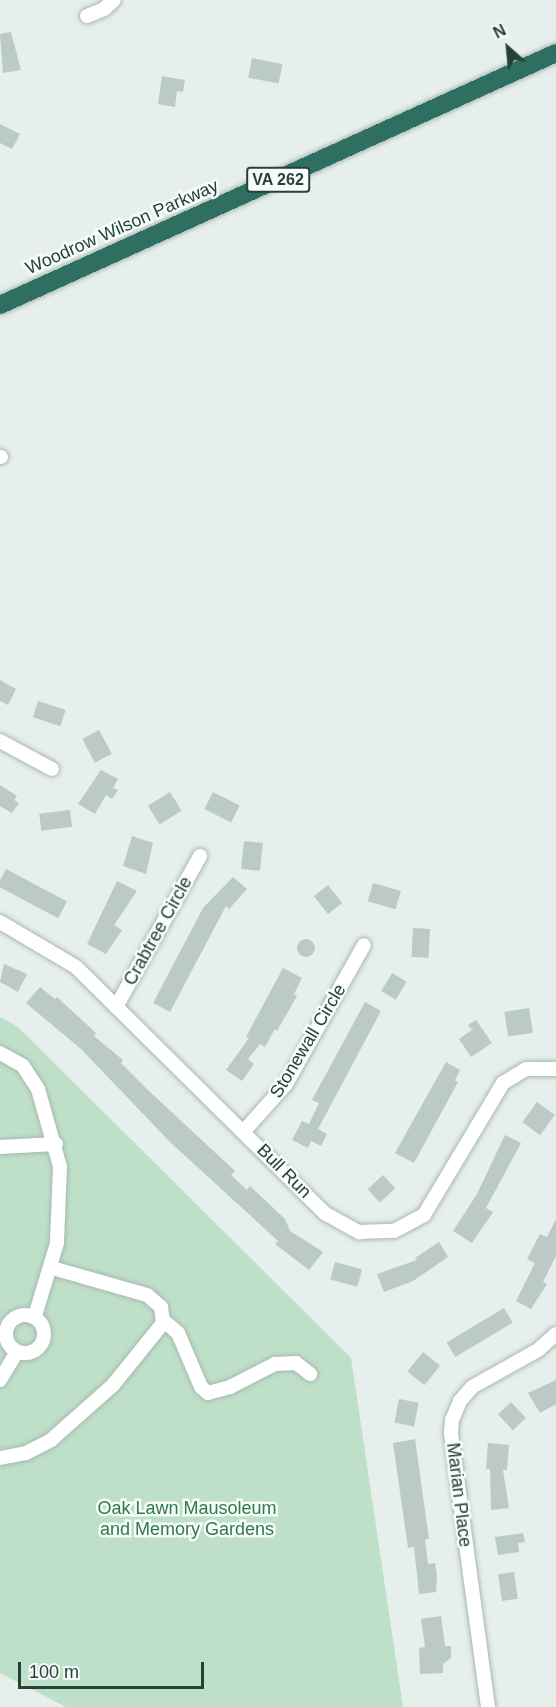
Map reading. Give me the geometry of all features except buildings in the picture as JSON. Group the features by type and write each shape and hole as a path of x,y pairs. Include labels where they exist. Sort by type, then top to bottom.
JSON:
{"highway":[{"name":"Woodrow Wilson Parkway","path":"0,305 556,53"}],"street":[{"path":"87,16 104,9 114,0"},
{"path":"0,741 52,769"},
{"name":"Crabtree Circle","path":"116,1006 200,856"},
{"name":"Bull Run","path":"0,922 66,959 335,1221 359,1232 385,1233 414,1222 433,1204 503,1083 526,1069 556,1069"},
{"name":"Stonewall Circle","path":"244,1131 286,1084 364,945"},
{"path":"0,1053 18,1062 33,1079 56,1144 61,1207 52,1268 35,1316"},
{"path":"0,1148 56,1144"},
{"path":"0,1458 42,1446 85,1413 159,1333 163,1320 161,1307 140,1292 52,1268"},
{"path":"35,1316 41,1323 40,1344 34,1350 17,1352 6,1338 6,1318 35,1316"},
{"path":"163,1320 179,1335 201,1387 208,1393 230,1387 274,1364 296,1363 310,1374"},
{"name":"Marian Place","path":"488,1707 451,1432 452,1420 458,1405 472,1387 538,1350 556,1334"},
{"path":"0,1380 17,1352"}],"green space":[{"name":"Oak Lawn Mausoleum and Memory Gardens","path":"0,1017 18,1027 351,1358 403,1707 66,1707 0,1673"}]}
